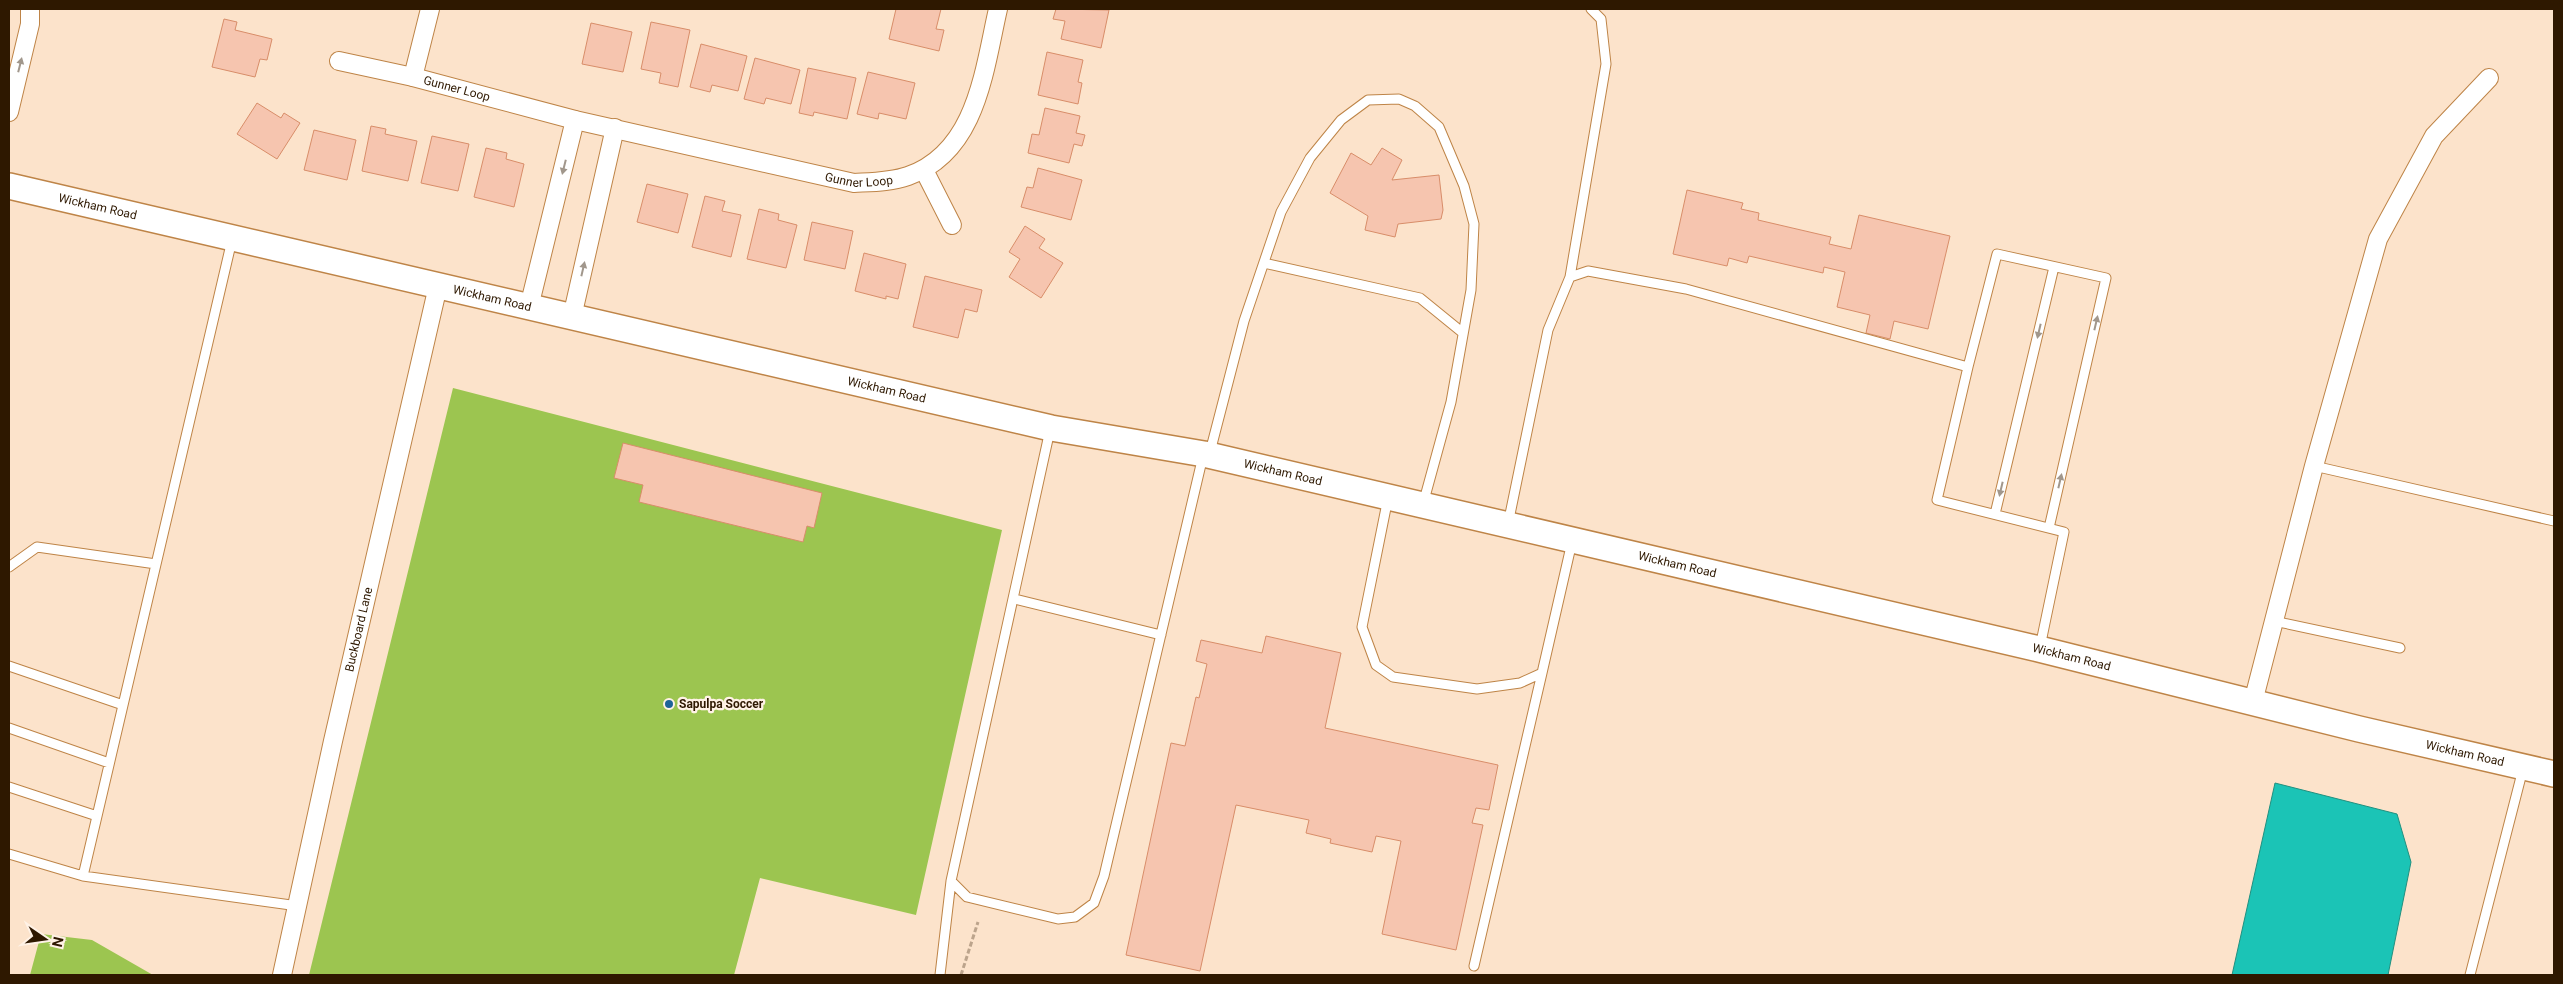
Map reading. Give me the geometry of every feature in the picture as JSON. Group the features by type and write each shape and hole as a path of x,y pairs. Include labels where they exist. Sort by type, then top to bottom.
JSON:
{"street":[{"path":"9,112 30,24 30,9"},
{"path":"413,77 430,9"},
{"name":"Gunner Loop","path":"339,61 413,77 575,120 854,183 885,182 924,170 956,140 968,122 978,97 998,9"},
{"path":"2253,702 2314,466 2378,239 2434,136 2489,78"},
{"path":"529,307 575,120"},
{"path":"572,317 614,128"},
{"path":"924,170 952,225"},
{"name":"Wickham Road","path":"9,186 1051,428 1206,454 1572,542 2039,649 2554,774"},
{"name":"Buckboard Lane","path":"282,975 333,741 438,286"}],"lane":[{"path":"1507,526 1548,330 1570,277 1606,64 1601,19 1592,9"},
{"path":"951,881 967,897 1058,920 1075,917 1094,902 1104,876 1206,454 1244,321 1281,212 1316,150 1341,120 1368,100 1399,99 1415,106 1439,127 1464,186 1474,224 1471,290 1451,402 1423,506"},
{"path":"83,876 233,238"},
{"path":"2039,649 2064,532 1937,500 1997,254 2106,278 2049,528"},
{"path":"1264,263 1420,298 1463,333"},
{"path":"1995,514 2054,266"},
{"path":"1570,277 1588,270 1686,289 1968,368"},
{"path":"940,975 951,881 1015,599 1051,428"},
{"path":"2314,466 2554,521"},
{"path":"1388,498 1362,627 1376,665 1394,677 1477,688 1520,683 1542,673"},
{"path":"1474,966 1572,542"},
{"path":"9,567 37,546 156,564"},
{"path":"1015,599 1161,635"},
{"path":"2274,621 2400,648"},
{"path":"9,666 123,706"},
{"path":"9,728 109,763"},
{"path":"2470,975 2524,767"},
{"path":"9,786 97,816"},
{"path":"9,854 83,876 298,906"}],"path":[{"path":"961,975 978,922"}],"green space":[{"name":"Sapulpa Soccer","path":"453,388 1002,530 916,915 760,878 734,975 309,975"},
{"path":"41,934 92,940 153,975 30,975"}],"water":[{"path":"2275,783 2397,814 2411,862 2388,975 2232,975"}],"building":[{"path":"896,9 941,9 936,29 944,30 939,51 889,39"},
{"path":"1056,9 1109,10 1101,48 1061,39 1065,21 1053,19"},
{"path":"224,19 237,22 235,30 272,39 267,60 260,59 255,77 212,67"},
{"path":"651,22 690,30 678,87 659,83 661,73 641,69"},
{"path":"591,23 632,32 623,72 582,64"},
{"path":"701,44 747,56 738,91 712,85 710,92 690,87"},
{"path":"1047,52 1083,60 1078,82 1082,83 1078,104 1038,95"},
{"path":"755,58 800,70 791,104 766,98 764,104 744,99"},
{"path":"808,68 856,78 847,119 814,112 813,116 799,113"},
{"path":"868,72 915,83 906,119 879,113 878,119 857,114"},
{"path":"257,103 281,118 284,113 300,123 277,159 237,134"},
{"path":"1045,108 1080,116 1076,133 1085,135 1082,146 1074,144 1069,163 1028,153 1032,134 1039,135"},
{"path":"371,126 386,129 385,134 417,141 408,181 362,171"},
{"path":"314,130 356,140 347,180 304,170"},
{"path":"432,136 469,144 458,191 421,183"},
{"path":"486,148 507,153 506,159 524,164 514,207 474,197"},
{"path":"1382,148 1402,160 1392,180 1439,175 1443,210 1441,219 1398,224 1395,237 1365,230 1368,216 1330,193 1351,153 1371,165"},
{"path":"1038,168 1082,180 1071,220 1021,207 1027,187 1033,188"},
{"path":"647,184 688,194 678,233 637,222"},
{"path":"1687,190 1743,203 1741,209 1759,213 1758,220 1831,237 1829,244 1851,249 1859,215 1950,236 1928,329 1894,321 1890,339 1866,333 1870,315 1837,307 1845,272 1824,267 1823,273 1749,256 1747,263 1729,258 1727,266 1673,254"},
{"path":"705,196 725,201 722,211 741,215 731,257 692,247"},
{"path":"759,209 779,214 778,220 797,225 786,268 747,259"},
{"path":"812,222 853,231 845,269 804,260"},
{"path":"1025,226 1045,239 1039,248 1063,263 1041,298 1009,277 1020,259 1009,252"},
{"path":"864,253 906,264 898,299 886,296 886,299 855,291"},
{"path":"925,276 982,290 977,312 965,309 958,338 913,327"},
{"path":"623,443 822,493 814,528 807,526 803,542 639,502 643,485 614,478"},
{"path":"1266,636 1341,653 1325,728 1498,765 1489,810 1476,808 1472,823 1483,825 1456,950 1382,934 1401,841 1376,836 1372,852 1330,843 1331,839 1306,833 1309,820 1236,805 1200,971 1126,955 1171,743 1185,746 1196,697 1199,698 1207,664 1196,661 1201,640 1262,653"}],"place":[{"name":"Sapulpa Soccer","path":"669,704"}]}
